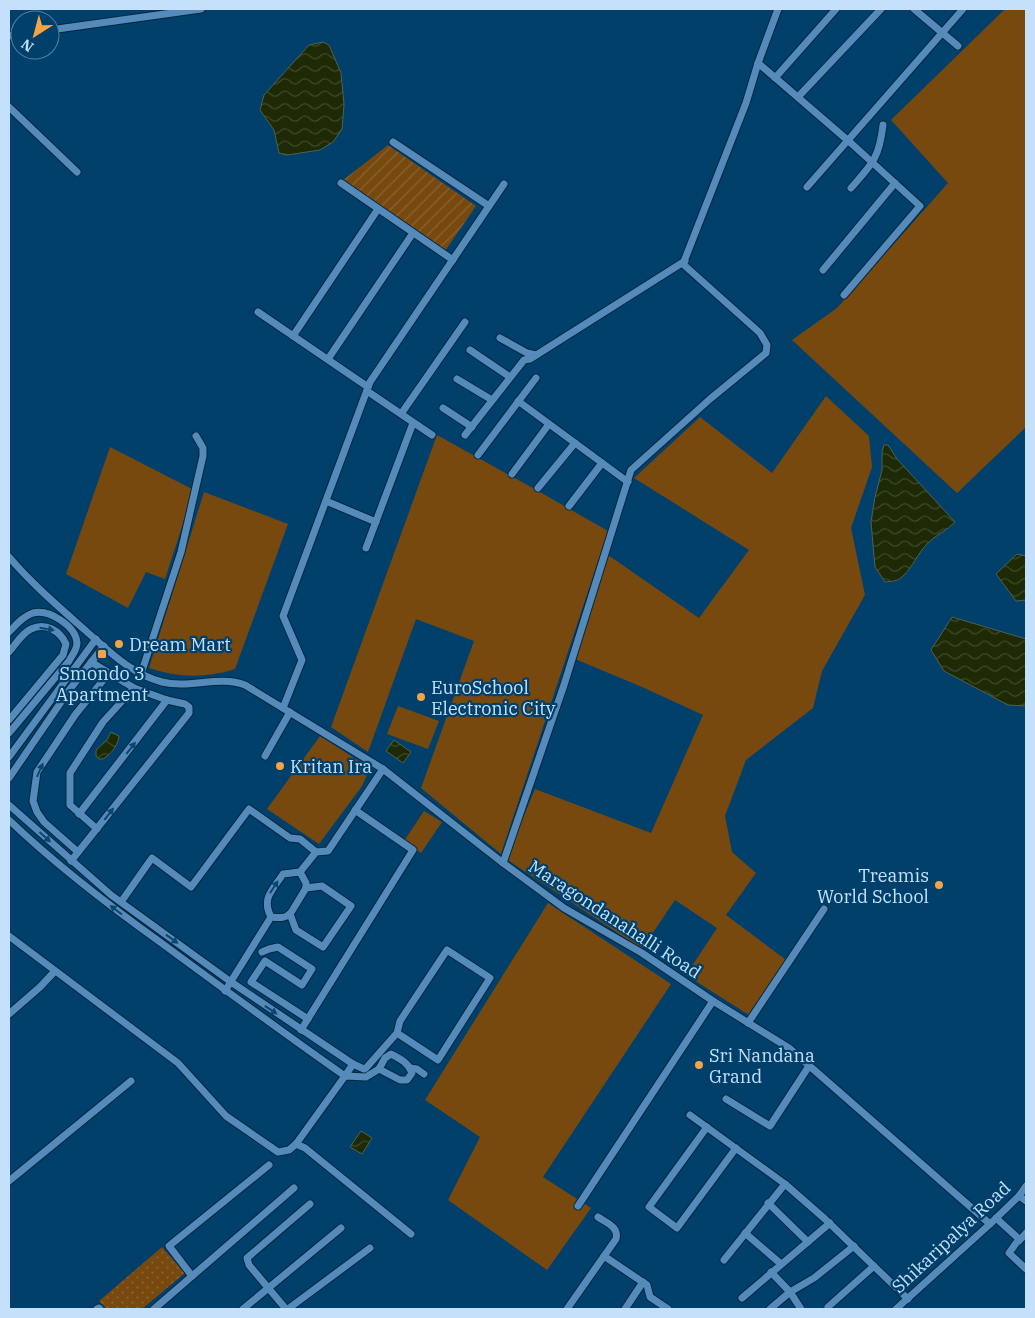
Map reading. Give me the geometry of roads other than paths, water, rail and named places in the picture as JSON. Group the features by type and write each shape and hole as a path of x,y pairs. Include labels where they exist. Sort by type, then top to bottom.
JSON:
{"street":[{"path":"60,29 201,9"},
{"path":"466,435 524,360 530,359 684,263 746,103 758,63 778,9"},
{"path":"775,78 836,9"},
{"path":"798,97 881,9"},
{"path":"807,187 963,9"},
{"path":"918,10 958,46"},
{"path":"758,63 848,140 920,206 844,295"},
{"path":"9,107 77,172"},
{"path":"851,188 873,163 880,148 883,125"},
{"path":"393,142 489,206"},
{"path":"341,183 453,260"},
{"path":"823,270 895,183"},
{"path":"265,756 286,710 302,660 283,616 368,389 504,184"},
{"path":"293,336 378,209"},
{"path":"328,359 414,233"},
{"path":"503,863 564,685 631,470 766,352 767,345 760,332 684,263"},
{"path":"258,312 328,359 413,423 432,435"},
{"path":"401,414 464,322"},
{"path":"500,338 527,353 536,354"},
{"path":"470,350 510,377"},
{"path":"478,455 536,378"},
{"path":"457,379 492,400"},
{"path":"518,402 628,482"},
{"path":"443,408 472,427"},
{"path":"366,548 413,423"},
{"path":"512,474 549,424"},
{"path":"140,674 181,552 203,456 203,448 196,436"},
{"path":"538,488 575,443"},
{"path":"570,506 602,463"},
{"path":"326,501 376,522"},
{"name":"Maragondanahalli Road","path":"9,556 27,578 122,663 140,674 161,682 180,685 234,681 245,684 383,769 564,908 642,953 713,1001 789,1048 990,1224"},
{"path":"9,632 23,618 33,613 44,612 61,621 72,631 77,644 69,661 9,733 18,745"},
{"path":"9,652 32,629 46,627 58,631 63,636 66,644 64,655 9,720"},
{"path":"9,757 96,639"},
{"path":"9,778 104,646"},
{"path":"71,861 189,713 189,707 185,704 167,700 134,688 98,667 93,659"},
{"path":"77,853 44,822 37,812 34,801 37,772 75,715 109,673"},
{"path":"97,829 70,805 70,774 103,722 134,688"},
{"path":"80,814 167,700"},
{"path":"9,742 18,745"},
{"path":"121,902 152,858 191,888 249,808 290,838 300,839 316,852 328,851 383,769"},
{"path":"9,805 71,861 121,902 231,982 301,1030 353,1064 364,1069 397,1033 400,1021 447,950 490,978 438,1060 397,1033"},
{"path":"301,1030 413,850 356,810"},
{"path":"9,820 72,876 117,912 345,1076 366,1077 379,1069 385,1058 392,1054 408,1064 412,1072 410,1077 404,1081 379,1069"},
{"path":"271,917 266,908 266,903 283,874 300,872 316,852"},
{"path":"271,917 281,918 290,914 306,888 306,883 300,872"},
{"path":"290,914 296,930 323,947 351,906 322,886 306,888"},
{"path":"748,1023 824,909"},
{"path":"225,991 271,917"},
{"path":"9,936 178,1063 226,1116 278,1152 288,1150 296,1144 353,1064"},
{"path":"253,946 262,952 265,961 302,985 312,969 278,947 269,948 262,952"},
{"path":"265,961 251,982 308,1019"},
{"path":"9,1014 55,971"},
{"path":"578,1206 713,1001"},
{"path":"726,1099 770,1126 809,1066"},
{"path":"410,1068 417,1069 424,1074"},
{"path":"9,1181 131,1081"},
{"path":"690,1115 785,1184 830,1223 908,1299"},
{"path":"707,1127 649,1207 677,1228 736,1148"},
{"path":"296,1144 305,1148 411,1234"},
{"path":"192,1276 169,1246 270,1165"},
{"path":"724,1260 785,1184"},
{"name":"Shikaripalya Road","path":"896,1309 990,1224 1019,1196 1026,1186"},
{"path":"154,1309 294,1188"},
{"path":"1019,1196 1026,1202"},
{"path":"768,1203 808,1242"},
{"path":"310,1204 247,1258 249,1265 287,1309 370,1248"},
{"path":"568,1309 616,1239 616,1229 598,1217"},
{"path":"996,1218 1019,1241"},
{"path":"742,1298 830,1223"},
{"path":"243,1309 341,1228"},
{"path":"745,1233 780,1264"},
{"path":"1026,1233 1010,1250 1009,1254 1026,1269"},
{"path":"770,1309 790,1292 814,1278 854,1246"},
{"path":"604,1256 642,1282 648,1287 650,1297 668,1309"},
{"path":"828,1307 874,1266"},
{"path":"771,1272 790,1292 802,1309"},
{"path":"624,1309 642,1282"}],"water":[{"path":"323,42 329,45 341,73 344,104 342,129 333,142 320,150 287,155 279,153 274,130 260,110 264,95 309,45"},
{"path":"884,445 888,445 897,459 955,522 927,544 901,578 885,582 875,567 871,522 882,470"},
{"path":"1017,554 1026,556 1026,600 1016,601 996,574"},
{"path":"952,617 1026,639 1026,706 1008,705 944,671 931,650"},
{"path":"111,732 119,736 117,743 109,755 99,759 96,756 96,750 107,740"},
{"path":"394,740 411,752 403,763 386,751"},
{"path":"361,1131 372,1138 362,1154 350,1147"}],"place":[{"name":"Dream Mart","path":"119,644"},
{"name":"Smondo 3 Apartment","path":"102,654"},
{"name":"EuroSchool Electronic City","path":"421,697"},
{"name":"Kritan Ira","path":"280,766"},
{"name":"Treamis World School","path":"939,885"},
{"name":"Sri Nandana Grand","path":"699,1065"}]}
